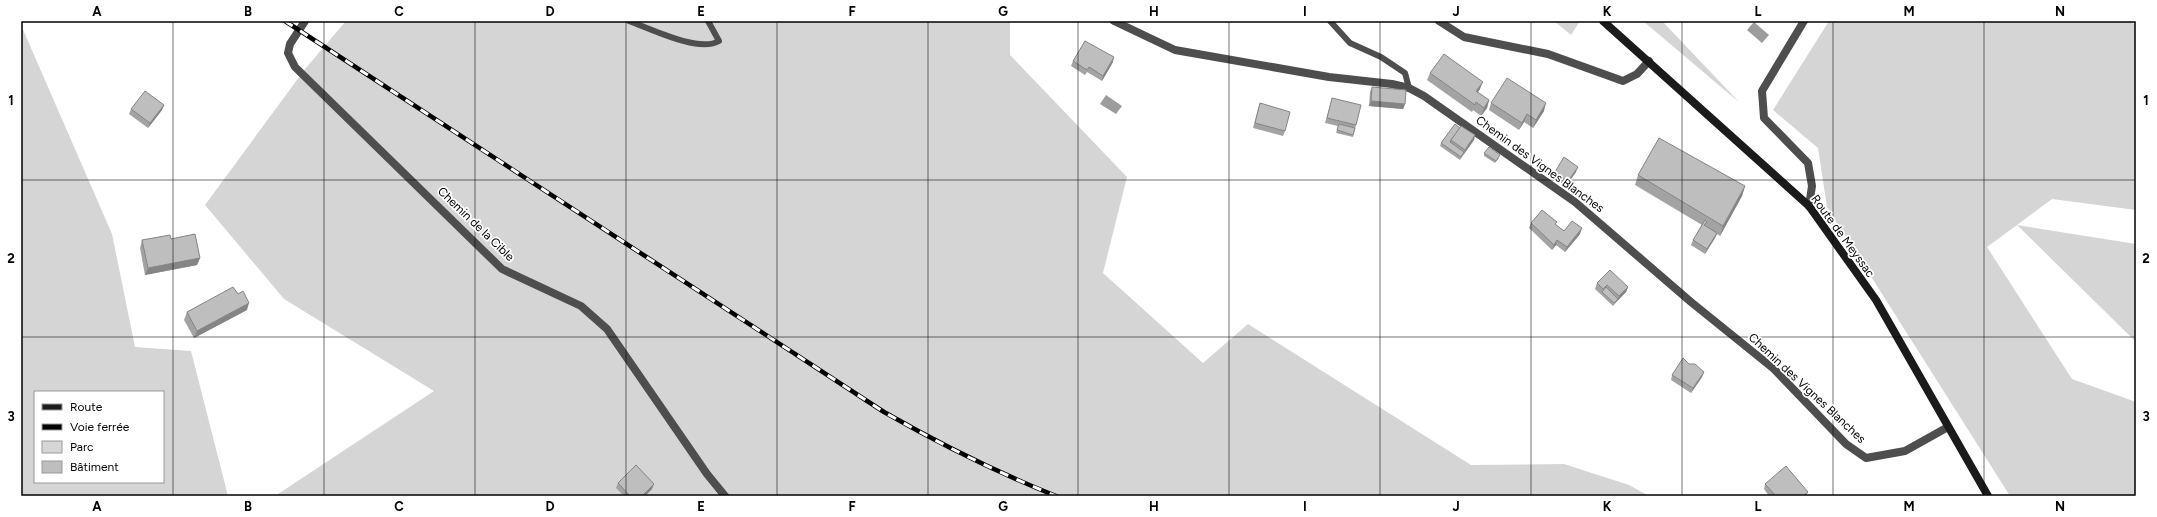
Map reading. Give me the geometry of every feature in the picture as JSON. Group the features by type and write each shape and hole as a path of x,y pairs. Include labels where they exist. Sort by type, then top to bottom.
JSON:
{"main road":[{"name":"Route de Meyssac","path":"1603,21 1809,206 1876,300 1988,496"}],"street":[{"name":"Chemin de la Cible","path":"305,21 290,44 288,53 295,67 502,269 581,306 607,328 707,474 725,496"},
{"name":"Chemin des Vignes Blanches","path":"1114,21 1175,50 1329,77 1409,88 1491,142 1575,202 1691,302 1774,369 1846,444 1866,458 1905,451 1948,426"},
{"path":"1439,21 1464,37 1548,54 1623,81 1637,74 1649,61"},
{"path":"1804,21 1762,91 1764,118 1808,163 1812,186 1809,206"}],"lane":[{"path":"629,21 699,45 713,45 719,41 708,21"},
{"path":"1330,21 1350,43 1381,57 1405,73 1409,88"}],"green space":[{"path":"346,21 1010,21 1010,55 1127,177 1103,273 1203,363 1248,324 1471,465 1564,464 1629,485 1649,496 275,496 434,391 284,299 205,205 305,69"},
{"path":"1554,21 1580,21 1571,35"},
{"path":"1643,21 1662,21 1740,103"},
{"path":"1829,21 2132,21 2136,27 2136,210 2052,199 1987,247 2072,379 2136,402 2136,496 2010,496 1827,207 1818,148 1773,110"},
{"path":"21,25 112,234 135,347 191,351 228,496 21,496"},
{"path":"2017,225 2136,244 2136,342"}],"shaded area":[{"path":"1754,22 1769,35 1762,43 1747,30"},
{"path":"1106,95 1122,106 1116,114 1100,104"}],"building":[{"path":"1085,41 1114,57 1103,76 1089,67 1087,70 1073,61"},
{"path":"1444,54 1483,82 1476,91 1489,100 1484,108 1476,102 1475,105 1430,73"},
{"path":"1507,78 1546,103 1536,120 1527,114 1522,123 1491,103"},
{"path":"1372,87 1406,90 1405,104 1371,101"},
{"path":"145,91 164,105 150,123 131,109"},
{"path":"1332,98 1361,105 1356,125 1327,118"},
{"path":"1260,103 1290,112 1285,131 1255,123"},
{"path":"1339,124 1355,128 1353,135 1337,130"},
{"path":"1455,124 1460,128 1450,142 1464,152 1461,157 1441,143"},
{"path":"1461,126 1475,135 1465,150 1451,140"},
{"path":"1659,138 1745,186 1723,226 1638,175"},
{"path":"1489,147 1500,155 1496,161 1484,153"},
{"path":"1564,157 1578,167 1568,181 1555,172"},
{"path":"1542,210 1557,222 1555,224 1564,231 1572,221 1582,228 1567,247 1557,240 1554,245 1531,223"},
{"path":"1705,220 1707,222 1704,225 1717,233 1707,249 1693,240"},
{"path":"195,234 200,258 148,268 142,240 170,235 171,239"},
{"path":"1610,270 1628,287 1619,296 1607,285 1603,289 1597,283"},
{"path":"233,287 238,294 243,291 249,303 197,331 187,312"},
{"path":"1606,287 1618,299 1614,303 1602,292"},
{"path":"1683,358 1689,364 1695,364 1704,372 1693,388 1672,375"},
{"path":"636,465 654,484 642,496 630,496 618,483"},
{"path":"1786,466 1808,492 1803,496 1776,496 1765,484"}],"railway":[{"path":"285,21 884,412 968,457 1056,496"}]}
